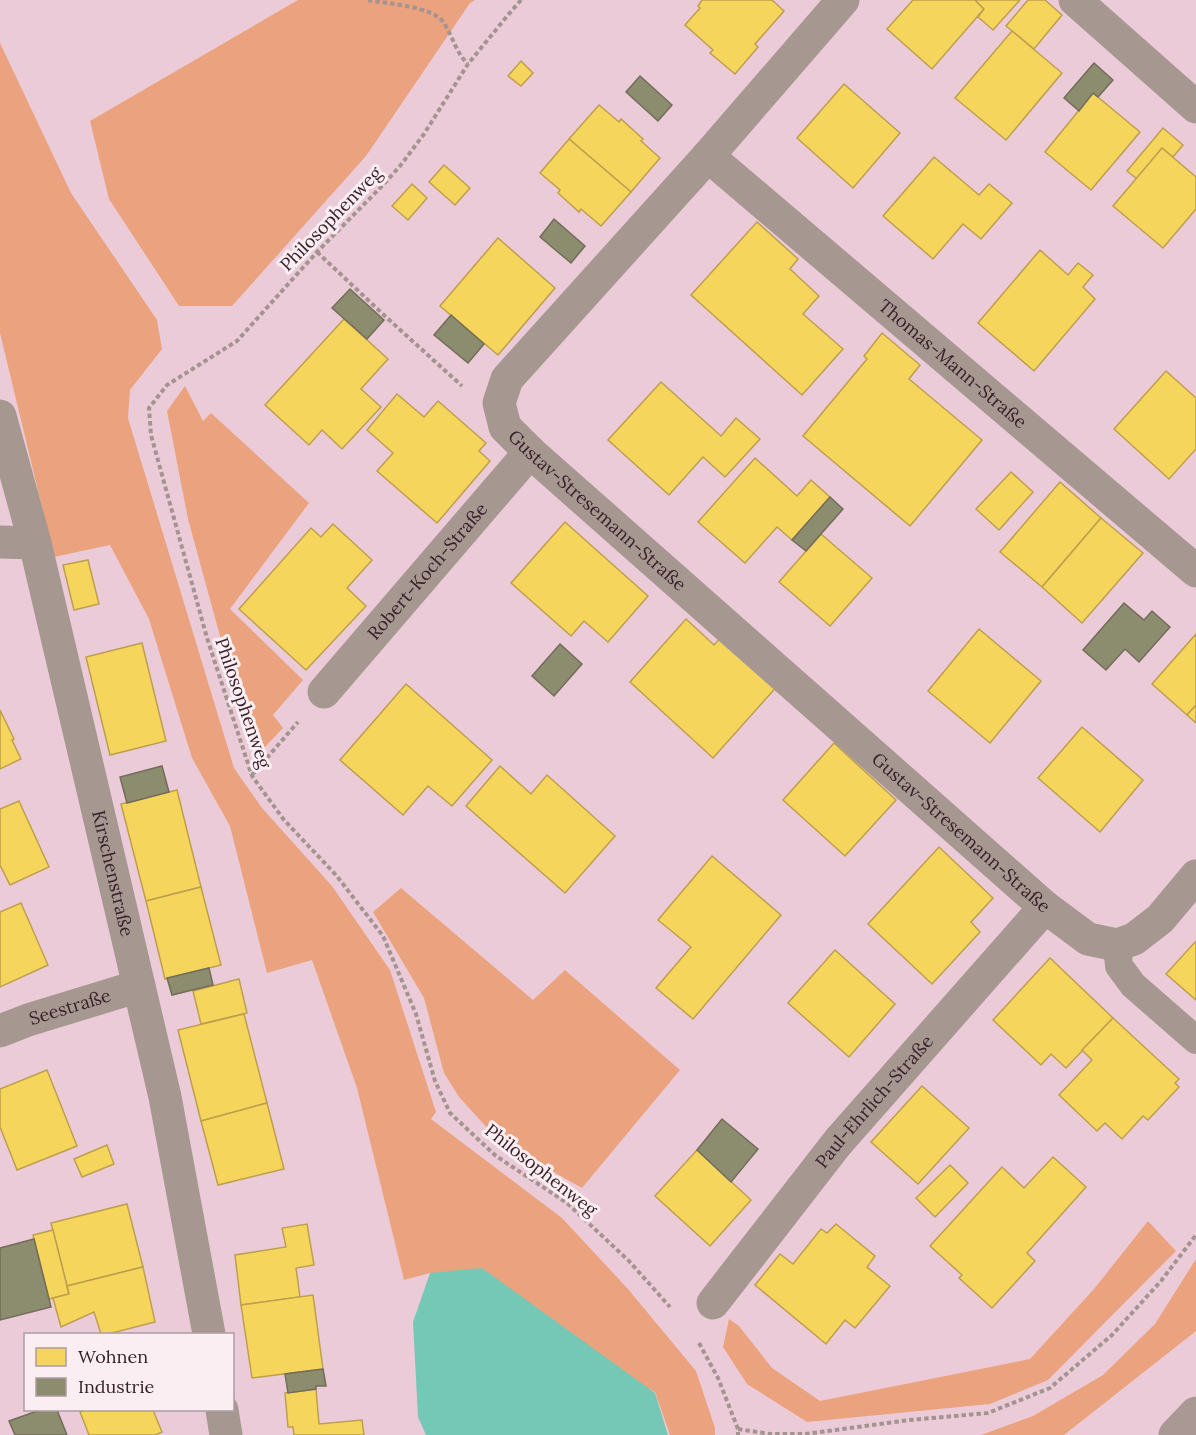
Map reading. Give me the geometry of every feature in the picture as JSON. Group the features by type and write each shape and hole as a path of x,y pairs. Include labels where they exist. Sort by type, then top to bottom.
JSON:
{"main road":[{"path":"1175,1435 1196,1413"}],"street":[{"path":"499,403 507,379 708,156 843,0"},
{"path":"1075,0 1196,107"},
{"name":"Thomas-Mann-Straße","path":"708,156 1196,571"},
{"name":"Gustav-Stresemann-Straße","path":"499,403 505,427 530,452 1045,907 1088,939 1118,945"},
{"name":"Kirschenstraße","path":"0,416 35,543 165,1097 209,1333"},
{"name":"Robert-Koch-Straße","path":"324,692 530,452"},
{"path":"0,542 35,543"},
{"path":"1118,945 1134,939 1160,919 1196,876"},
{"name":"Paul-Ehrlich-Straße","path":"712,1303 838,1142 1045,907"},
{"name":"Seestraße","path":"0,1031 28,1020 139,986"},
{"path":"222,1411 226,1435"}],"lane":[{"path":"1118,945 1119,966 1133,985 1196,1040"}],"path":[{"path":"368,0 427,10 440,16 461,57 468,64"},
{"name":"Philosophenweg","path":"521,0 468,64 424,134 383,185 317,252 237,341 167,385 149,408 151,435 207,639 252,776 284,820 336,875 382,936 416,1014 435,1081 450,1113 496,1156 567,1203 628,1261 676,1314"},
{"path":"317,252 470,393 499,403"},
{"path":"252,776 324,692"},
{"path":"738,1429 770,1434 805,1434 910,1420 988,1413 1050,1388 1112,1335 1161,1281 1196,1235"},
{"path":"697,1340 718,1378 738,1429 738,1435"}],"shaded area":[{"path":"298,0 475,0 470,3 366,156 232,306 179,306 109,199 90,121"},
{"path":"0,43 71,193 157,320 162,349 130,390 128,418 234,768 262,808 332,886 390,970 436,1112 431,1119 562,1218 628,1289 696,1371 715,1428 715,1435 670,1435 655,1392 430,1273 404,1280 357,1088 312,960 267,973 230,826 192,758 149,619 110,545 54,557 0,333"},
{"path":"185,386 203,421 211,413 309,503 230,609 303,680 273,715 283,728 264,748 250,746 188,519 167,411"},
{"path":"401,888 533,1000 565,970 680,1070 582,1188 500,1142 459,1097 444,1073 424,998 373,912"},
{"path":"1148,1221 1176,1251 1048,1380 990,1404 807,1422 747,1384 723,1347 729,1319 739,1326 772,1368 820,1401 1030,1359 1094,1289"},
{"path":"1196,1259 1196,1331 1064,1435 981,1435 1033,1416 1103,1375 1155,1324"},
{"path":"482,1268 655,1393 668,1435 426,1435 418,1417 413,1322 430,1273"}],"building: Wohnen":[{"path":"702,0 772,0 784,11 755,44 758,47 735,74 710,53 713,50 685,25 700,8 698,6"},
{"path":"913,0 975,0 984,9 932,69 887,29"},
{"path":"975,0 1020,0 993,30 978,17 984,9"},
{"path":"1028,0 1045,0 1062,15 1034,49 1006,26"},
{"path":"1012,31 1062,73 1006,140 955,98"},
{"path":"521,61 533,73 521,86 508,76"},
{"path":"844,84 900,133 853,188 797,138"},
{"path":"1093,93 1140,132 1091,190 1045,152"},
{"path":"599,105 619,122 621,119 660,158 631,192 569,139"},
{"path":"1163,128 1183,145 1173,157 1162,148 1137,179 1127,171"},
{"path":"569,139 631,192 601,226 581,209 579,212 558,193 560,190 540,173"},
{"path":"1162,148 1196,177 1196,209 1163,248 1113,206"},
{"path":"934,157 979,195 989,184 1012,203 981,239 963,224 933,259 883,216"},
{"path":"444,165 470,188 455,205 429,182"},
{"path":"412,184 427,198 408,220 392,206"},
{"path":"757,222 798,259 790,269 819,296 803,314 843,349 802,395 691,295"},
{"path":"498,238 555,288 498,355 440,306"},
{"path":"1040,250 1068,275 1078,263 1093,275 1083,287 1095,299 1034,371 978,323"},
{"path":"344,319 388,359 361,389 381,407 342,449 322,430 309,445 265,405"},
{"path":"882,333 920,365 909,379 982,440 910,526 803,436 867,359 864,356"},
{"path":"1166,371 1196,398 1196,449 1169,479 1114,429"},
{"path":"661,382 721,436 736,418 760,439 725,477 703,457 669,495 608,440"},
{"path":"397,394 424,417 438,401 486,443 479,451 490,461 437,523 377,471 393,453 367,430"},
{"path":"755,458 797,496 811,480 830,497 792,540 777,527 745,563 698,522"},
{"path":"1011,472 1033,492 999,530 976,509"},
{"path":"1060,482 1101,518 1042,587 1000,552"},
{"path":"1101,518 1143,553 1082,623 1042,587"},
{"path":"565,522 648,596 608,642 584,621 571,636 511,583"},
{"path":"333,524 372,560 347,588 366,606 306,670 239,609 311,528 321,537"},
{"path":"821,534 872,578 830,626 779,582"},
{"path":"88,560 99,604 74,610 63,565"},
{"path":"686,619 714,645 725,633 780,683 713,758 630,682"},
{"path":"979,629 1041,681 990,743 928,691"},
{"path":"1196,634 1196,705 1187,715 1152,684"},
{"path":"142,643 166,741 110,755 86,657"},
{"path":"406,684 492,760 452,806 428,786 403,815 340,760"},
{"path":"1196,705 1196,723 1187,715"},
{"path":"0,710 21,759 0,769"},
{"path":"1082,727 1143,780 1100,832 1038,778"},
{"path":"834,743 896,800 845,856 783,800"},
{"path":"500,766 531,794 547,775 615,836 565,893 466,806"},
{"path":"177,790 201,887 146,901 121,804"},
{"path":"19,801 49,867 10,885 0,865 0,809"},
{"path":"939,847 993,898 971,922 980,932 932,984 868,924"},
{"path":"712,856 781,915 693,1019 656,988 691,947 658,920"},
{"path":"201,887 221,965 165,979 146,901"},
{"path":"21,903 48,965 0,987 0,912"},
{"path":"1196,941 1196,1000 1166,974"},
{"path":"835,950 895,1004 849,1057 788,1003"},
{"path":"1050,958 1113,1018 1066,1068 1051,1054 1041,1065 993,1020"},
{"path":"239,979 247,1013 201,1024 193,991"},
{"path":"244,1014 267,1103 201,1121 178,1030"},
{"path":"1113,1018 1179,1079 1175,1083 1179,1087 1148,1120 1143,1116 1122,1139 1105,1123 1097,1131 1059,1095 1092,1060 1082,1050"},
{"path":"47,1070 77,1146 17,1170 0,1127 0,1089"},
{"path":"922,1086 969,1128 918,1184 871,1142"},
{"path":"267,1103 284,1169 218,1185 201,1121"},
{"path":"107,1145 114,1164 82,1177 74,1159"},
{"path":"697,1150 751,1200 710,1246 655,1196"},
{"path":"1053,1157 1086,1187 1027,1253 1035,1261 992,1308 959,1278 962,1275 930,1246 1002,1167 1024,1188"},
{"path":"950,1165 968,1183 935,1217 916,1198"},
{"path":"127,1204 143,1267 67,1286 51,1223"},
{"path":"307,1224 314,1265 296,1268 300,1297 241,1305 235,1255 286,1247 282,1228"},
{"path":"836,1224 875,1256 867,1267 890,1286 855,1328 845,1320 826,1344 755,1285 780,1254 793,1264 821,1229 827,1233"},
{"path":"53,1230 69,1294 49,1299 33,1235"},
{"path":"143,1267 155,1322 112,1333 101,1333 94,1312 61,1327 53,1298 69,1294 67,1286"},
{"path":"313,1295 323,1369 252,1378 241,1305"},
{"path":"316,1389 319,1424 362,1420 364,1435 294,1435 293,1427 288,1427 285,1393"},
{"path":"153,1411 162,1432 155,1435 89,1435 80,1412"}],"building: Industrie":[{"path":"1094,63 1113,80 1098,97 1093,93 1079,111 1064,98"},
{"path":"640,76 672,105 658,121 626,92"},
{"path":"554,219 585,246 571,263 540,237"},
{"path":"350,289 384,320 367,339 332,308"},
{"path":"451,315 484,344 468,363 434,335"},
{"path":"830,497 843,509 806,551 792,540"},
{"path":"1124,603 1144,620 1152,611 1170,627 1139,662 1125,649 1106,670 1083,650"},
{"path":"560,644 582,664 554,696 532,676"},
{"path":"162,766 169,792 127,803 120,777"},
{"path":"209,968 213,985 172,995 167,978"},
{"path":"722,1119 758,1149 731,1182 697,1150"},
{"path":"34,1239 51,1307 0,1320 0,1248"},
{"path":"323,1369 326,1386 316,1386 316,1389 288,1393 285,1374"},
{"path":"37,1411 57,1411 67,1435 15,1435 9,1421"}]}
